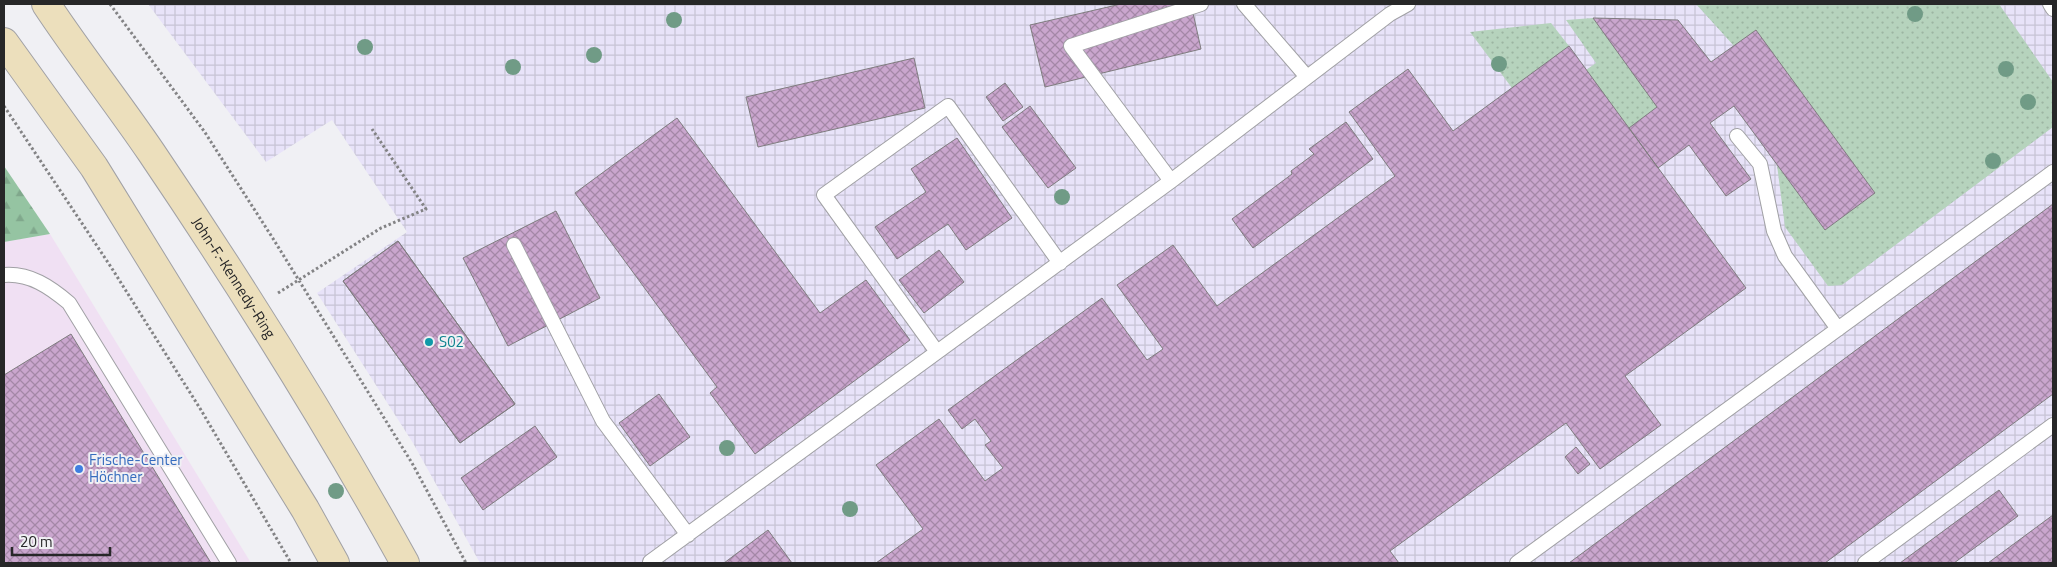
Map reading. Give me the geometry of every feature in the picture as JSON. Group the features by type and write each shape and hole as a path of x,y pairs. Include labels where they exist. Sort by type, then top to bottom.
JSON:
{"main road":[{"name":"John-F.-Kennedy-Ring","path":"46,4 150,152 255,311 318,414 404,563"},
{"path":"4,42 94,167 305,509 335,563"}],"lane":[{"path":"1171,182 1071,46 1201,4"},
{"path":"1244,4 1308,77"},
{"path":"650,562 1171,182 1390,14 1408,4"},
{"path":"2050,4 2053,9"},
{"path":"937,352 824,195 948,106 1060,263"},
{"path":"1737,136 1760,164 1774,231 1785,256 1838,329"},
{"path":"1517,563 2053,172"},
{"path":"514,245 603,420 688,535"},
{"path":"4,275 30,278 49,286 69,303 230,563"},
{"path":"1865,563 2053,425"}],"path":[{"path":"110,4 204,131 299,280 412,463 466,563"},
{"path":"4,106 111,267 201,410 291,563"},
{"path":"278,293 381,228 426,209 372,129"}],"shaded area":[{"path":"148,4 2053,4 2053,563 480,563 413,443 317,293 407,232 332,120 266,162"},
{"name":"Frische-Center Höchner","path":"50,234 251,563 4,563 4,242"}],"green space":[{"path":"1696,4 1999,4 2053,82 2053,127 1842,285 1828,286 1785,227 1777,165 1825,230 1875,193 1756,30 1734,46"},
{"path":"1593,18 1657,107 1629,128 1586,70 1596,63 1566,20"},
{"path":"1551,23 1569,46 1512,88 1470,32"},
{"path":"4,166 50,234 4,242"}],"building":[{"path":"1121,4 1191,4 1201,49 1045,87 1030,25"},
{"path":"1593,18 1678,20 1711,62 1756,30 1875,193 1825,230 1734,106 1710,123 1751,179 1726,196 1689,145 1658,168 1629,128 1657,107"},
{"path":"1569,46 1746,288 1625,376 1661,425 1600,469 1566,423 1390,551 1399,563 876,563 923,529 876,465 939,419 985,481 1003,468 985,445 991,441 975,419 962,429 948,410 1102,298 1147,360 1163,349 1117,285 1173,245 1217,306 1395,176 1349,112 1408,69 1453,131"},
{"path":"914,58 925,108 758,147 746,97"},
{"path":"1005,83 1023,107 1003,121 986,97"},
{"path":"1030,106 1076,168 1048,188 1002,127"},
{"path":"677,118 820,313 866,280 910,340 755,454 710,393 717,387 575,193"},
{"path":"1346,122 1373,159 1253,248 1232,219 1292,174 1291,171 1314,154 1309,149"},
{"path":"957,138 1012,218 966,250 948,224 897,259 875,227 926,192 911,169"},
{"path":"2053,204 2053,394 1825,563 1569,563"},
{"path":"556,211 600,298 508,346 463,258"},
{"name":"S02","path":"398,241 515,404 460,443 343,281"},
{"name":"S02","path":"398,241 515,404 460,443 343,281"},
{"path":"939,250 964,282 924,313 899,280"},
{"name":"Frische-Center Höchner","path":"71,334 211,563 4,563 4,375"},
{"path":"659,394 690,437 650,466 619,423"},
{"path":"535,426 557,457 483,510 461,478"},
{"path":"1576,447 1590,464 1578,474 1565,457"},
{"path":"1999,490 2018,516 1954,563 1900,563"},
{"path":"2053,515 2053,563 1988,563"},
{"path":"768,530 792,563 724,563"}],"place":[{"name":"S02","path":"429,342"},
{"name":"Frische-Center Höchner","path":"79,469"}]}
